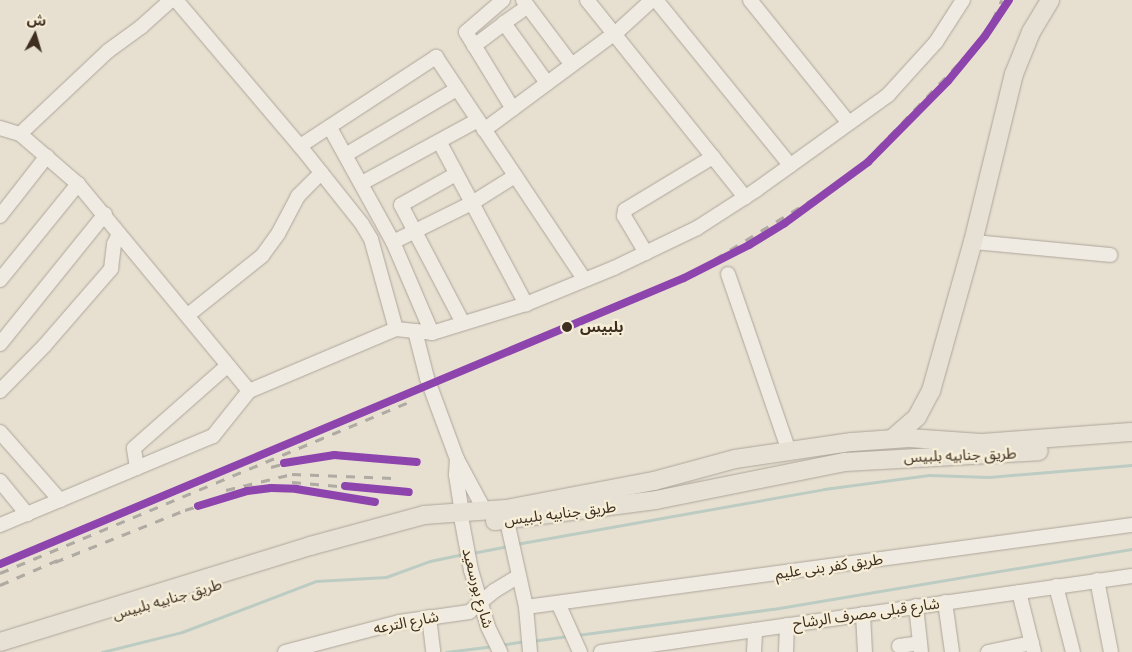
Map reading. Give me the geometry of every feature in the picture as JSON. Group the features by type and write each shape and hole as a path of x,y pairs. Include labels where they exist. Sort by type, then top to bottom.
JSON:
{"main road":[{"name":"طريق جنابيه بلبيس","path":"901,438 917,417 931,392 973,242 1016,67 1031,32 1050,0"},
{"name":"طريق جنابيه بلبيس","path":"463,523 485,511 636,485 735,459 789,451 901,438 982,443 1132,432"},
{"path":"901,438 911,446 907,456"},
{"name":"طريق جنابيه بلبيس","path":"0,644 25,640 399,529 440,521 508,525 742,485 845,462 907,456 993,455 1132,443"},
{"path":"735,459 742,485"}],"street":[{"path":"20,134 101,57 171,0"},
{"path":"176,0 300,146 371,240 396,329"},
{"path":"503,0 467,28 466,34 513,109"},
{"path":"587,0 745,197"},
{"path":"362,183 440,143 513,109 614,33 654,0 790,165"},
{"path":"750,0 848,122"},
{"path":"0,525 213,436 249,391 396,329 432,333 526,304 646,253 697,228 745,197 888,95 908,76 936,42 964,0"},
{"path":"474,46 504,23 525,3 572,64"},
{"path":"504,23 547,83"},
{"path":"300,146 330,128 434,57 584,279"},
{"path":"347,154 457,89"},
{"path":"330,128 347,154 392,242 432,333"},
{"path":"2,132 20,134 78,184 105,214 119,234 249,391"},
{"path":"440,143 526,304"},
{"path":"0,216 47,156"},
{"path":"646,253 624,216 625,210 713,157"},
{"path":"188,315 262,256 278,234 298,196 321,173"},
{"path":"456,174 401,203 463,323"},
{"path":"392,242 472,203 515,176"},
{"path":"0,280 78,184"},
{"path":"0,344 105,214"},
{"path":"0,391 46,345 111,269 114,244 119,234"},
{"path":"973,242 1110,255"},
{"path":"728,274 789,451"},
{"path":"415,331 427,378 457,459 485,511"},
{"path":"137,468 134,448 227,366"},
{"path":"0,432 60,500"},
{"name":"شارع بورسعيد","path":"457,459 456,474 471,570 488,627 500,652"},
{"path":"0,481 27,514"},
{"path":"508,525 517,562 530,651"},
{"name":"طريق كفر بنى عليم","path":"526,614 1132,525"},
{"name":"شارع الترعه","path":"285,652 430,623 467,612 519,576"},
{"name":"شارع قبلى مصرف الرشاح","path":"601,652 1097,580 1132,578"},
{"path":"1097,580 1111,652"},
{"path":"1056,586 1073,652"},
{"path":"988,652 1033,648 1019,592"},
{"path":"945,602 952,652"},
{"path":"899,646 921,648 916,606"},
{"path":"560,608 579,650"},
{"path":"864,614 865,652"},
{"path":"430,623 433,652"},
{"path":"786,652 787,625"},
{"path":"754,630 754,652"}],"waterway":[{"path":"516,544 824,489 929,475 989,477 1132,465"},
{"path":"472,553 508,546"},
{"path":"577,635 773,609 1132,549"},
{"path":"102,652 182,632 316,581 386,577 430,561 464,554"},
{"path":"532,641 568,636"},
{"path":"500,645 526,641"},
{"path":"446,652 494,646"}],"railway":[{"path":"684,278 852,175 985,36 1002,0"},
{"path":"0,573 411,401"},
{"path":"271,467 308,457 334,455 417,462"},
{"path":"226,490 292,474 394,478"},
{"path":"292,482 409,492"},
{"path":"55,562 185,510 247,491 296,489 375,502"},
{"path":"0,585 60,559"}],"transit line":[{"path":"0,564 684,278 749,245 785,223 868,162 948,81 985,36 1009,0"},
{"path":"284,463 334,455 417,462"},
{"path":"345,486 409,492"},
{"path":"198,506 247,491 271,488 296,489 375,502"}],"place":[{"name":"بلبيس","path":"567,327"}]}
